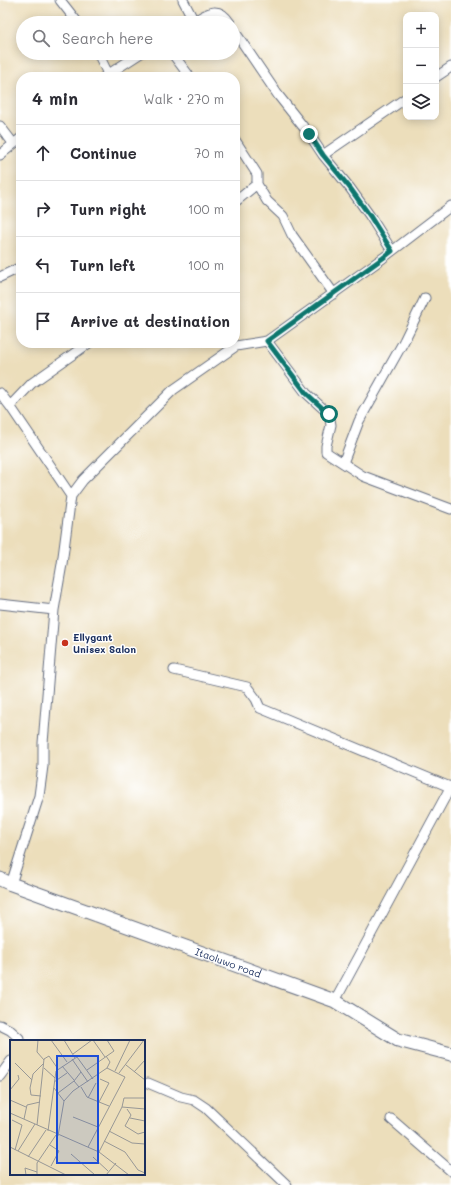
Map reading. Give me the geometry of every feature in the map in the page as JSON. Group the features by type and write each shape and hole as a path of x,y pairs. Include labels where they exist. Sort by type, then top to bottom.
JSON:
{"street":[{"path":"60,0 73,16"},
{"path":"183,0 190,16"},
{"path":"203,16 210,12 218,12 223,16"},
{"path":"240,39 278,95 350,188 392,251"},
{"path":"101,60 105,72"},
{"path":"111,72 130,60"},
{"path":"177,60 186,72"},
{"path":"439,75 451,67"},
{"path":"323,155 403,100"},
{"path":"0,126 16,140"},
{"path":"0,155 16,142"},
{"path":"240,148 257,174 257,184 267,201 283,216 292,235 334,294"},
{"path":"240,198 257,184"},
{"path":"240,344 267,341 334,294 451,206"},
{"path":"0,277 16,269"},
{"path":"343,463 359,421 404,341 425,298"},
{"path":"267,341 306,393 329,414 331,425 326,452 363,476 451,509"},
{"path":"10,406 32,383 81,348"},
{"path":"6,882 39,796 43,766 43,743 54,610 62,564 70,496 83,480 173,390 230,348"},
{"path":"0,392 70,496"},
{"path":"0,604 54,610"},
{"path":"174,670 247,688 256,699 260,708 451,787 335,1001"},
{"name":"Itaoluwo road","path":"6,882 335,1001 398,1040 451,1054"},
{"path":"0,1025 10,1030 19,1038 19,1040"},
{"path":"0,1076 10,1062"},
{"path":"148,1083 181,1097 194,1100 206,1108 287,1185"},
{"path":"391,1119 451,1171"}],"place":[{"name":"Ellygant Unisex Salon","path":"65,643"}],"route":[{"path":"309,134 323,155 350,188 370,216 392,251 267,341 306,393 329,414"}]}
